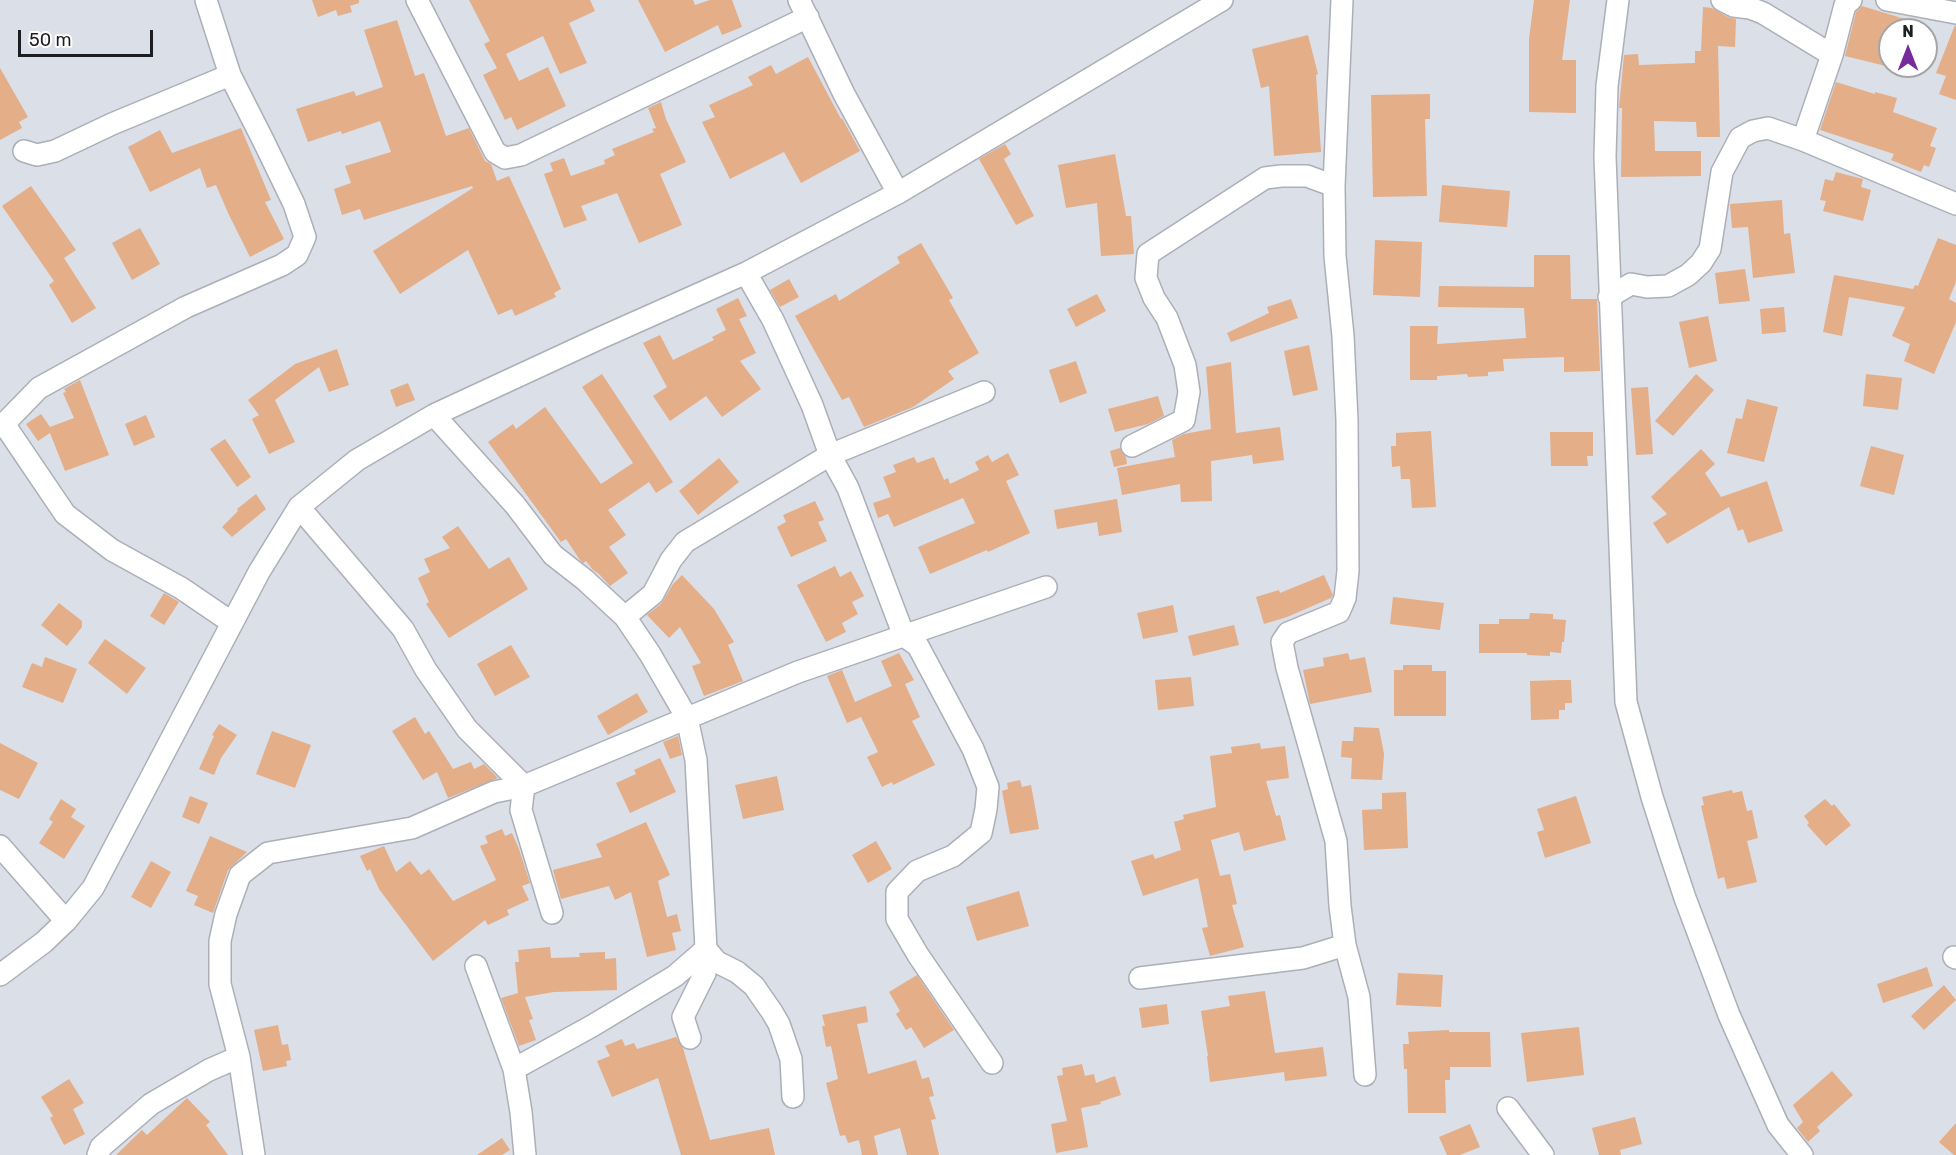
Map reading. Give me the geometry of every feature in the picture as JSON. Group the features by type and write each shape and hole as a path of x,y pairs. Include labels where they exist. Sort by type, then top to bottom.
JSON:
{"street":[{"path":"206,0 230,75 294,204 305,237 297,255 282,265 186,308 39,388 2,424 65,514 112,550 181,588 231,622"},
{"path":"417,0 495,152 505,158 532,150 803,8 844,94 898,193"},
{"path":"0,975 44,942 66,921 93,888 231,622 299,507 357,460 434,416 746,273 898,193 1222,0"},
{"path":"1342,0 1334,186 1335,256 1343,336 1347,420 1348,571 1345,598 1339,612 1288,633 1282,642 1287,668 1336,842 1340,906 1345,945 1359,997 1365,1076"},
{"path":"1618,0 1607,86 1605,156 1626,702 1668,847 1729,1015 1778,1125 1802,1155"},
{"path":"1722,0 1734,6 1750,8 1763,13 1832,55"},
{"path":"1803,140 1832,55 1845,5 1851,0"},
{"path":"1887,0 1956,13"},
{"path":"24,152 37,155 55,151 112,124 230,75"},
{"path":"1610,297 1631,284 1647,287 1668,286 1688,275 1701,263 1710,249 1722,172 1740,138 1753,131 1768,128 1803,140 1956,204"},
{"path":"1132,446 1184,420 1189,392 1185,366 1167,318 1154,298 1146,278 1148,254 1265,178 1307,176 1334,186"},
{"path":"746,273 773,320 812,405 830,455 848,488 904,636 918,646 973,749 988,787 981,832 953,856 917,871 897,892 897,919 918,955 992,1063"},
{"path":"625,617 653,594 671,560 685,542 830,455 984,392"},
{"path":"434,416 515,505 553,555 585,579 625,617 650,654 687,718 696,760 706,949 705,973 683,1017 690,1038"},
{"path":"299,507 403,629 426,670 467,729 524,786"},
{"path":"254,1155 239,1057 220,984 220,941 226,914 240,875 268,853 412,828 494,792 524,786 798,672 1046,587"},
{"path":"524,786 521,810 552,913"},
{"path":"0,846 66,921"},
{"path":"1140,978 1303,958 1345,945"},
{"path":"514,1069 675,976 706,949"},
{"path":"706,949 717,962 737,972 754,986 776,1018 791,1059 793,1097"},
{"path":"476,966 514,1069 525,1155"},
{"path":"98,1155 101,1148 151,1104 209,1070 239,1057"},
{"path":"1508,1108 1543,1155"}],"building":[{"path":"312,0 359,0 359,3 350,6 352,12 338,16 336,10 318,17"},
{"path":"469,0 590,0 595,11 569,23 587,63 560,74 543,36 506,54 519,81 548,67 566,106 517,130 511,117 505,120 483,75 497,68 484,44 490,41"},
{"path":"638,0 693,0 695,5 710,0 732,0 742,27 722,35 718,25 665,52"},
{"path":"1534,0 1570,0 1562,60 1576,60 1576,113 1529,112 1529,39"},
{"path":"1862,6 1902,18 1878,18 1878,64 1845,56 1856,12"},
{"path":"1703,7 1712,8 1736,19 1735,47 1718,46 1720,137 1697,137 1696,122 1654,121 1655,151 1701,151 1701,176 1621,177 1622,108 1619,108 1624,55 1638,54 1639,65 1695,63 1695,51 1701,51"},
{"path":"397,20 415,76 424,73 446,136 469,128 485,161 491,164 497,181 509,176 561,289 554,293 556,297 515,316 512,309 498,315 468,250 400,294 373,251 473,188 472,186 364,220 360,209 342,215 334,189 351,183 345,166 391,152 380,121 342,134 341,131 308,142 296,109 354,91 356,96 383,87 364,30"},
{"path":"1955,25 1956,100 1939,94 1946,76 1938,74 1938,68"},
{"path":"1308,35 1318,74 1316,75 1321,152 1274,156 1269,86 1261,88 1252,49"},
{"path":"808,57 860,151 801,183 784,152 730,179 702,122 715,117 709,105 753,85 748,77 771,65 776,74"},
{"path":"0,68 28,117 19,122 22,128 0,140"},
{"path":"1836,82 1897,98 1893,112 1937,128 1930,146 1936,148 1929,167 1924,165 1921,172 1891,160 1894,154 1820,130"},
{"path":"1430,94 1430,119 1425,119 1427,196 1373,197 1371,95"},
{"path":"661,102 666,119 686,162 660,174 682,225 639,243 617,193 581,206 587,220 564,228 544,174 553,171 550,163 564,158 571,176 605,164 604,160 615,155 612,149 654,132 652,129 656,128 648,108"},
{"path":"241,128 271,200 265,202 284,239 250,257 216,185 207,188 200,168 150,192 128,147 160,130 172,153"},
{"path":"1005,144 1011,154 1004,159 1034,216 1016,225 979,159"},
{"path":"1115,154 1126,216 1131,216 1134,254 1101,256 1097,203 1066,208 1058,165"},
{"path":"1836,172 1863,179 1861,187 1871,190 1863,221 1823,211 1826,201 1820,200 1825,179 1833,181"},
{"path":"1442,185 1510,191 1507,227 1439,222"},
{"path":"31,186 76,250 64,258 96,308 72,323 49,285 54,281 2,206"},
{"path":"1782,200 1784,234 1790,233 1795,273 1753,278 1748,227 1732,228 1730,204"},
{"path":"140,228 160,264 132,280 112,243"},
{"path":"1938,238 1956,245 1956,282 1949,299 1956,303 1956,322 1934,374 1904,361 1910,344 1892,336 1905,307 1849,297 1842,336 1823,332 1834,275 1913,289 1915,285 1918,286"},
{"path":"1375,240 1422,242 1420,297 1373,295"},
{"path":"921,243 953,298 949,300 979,353 948,371 954,379 913,407 864,427 849,397 842,400 795,316 836,294 839,301 900,263 897,257"},
{"path":"1534,255 1570,255 1571,299 1597,299 1600,371 1564,372 1564,357 1503,359 1504,371 1488,372 1488,376 1468,377 1467,374 1437,376 1437,380 1410,380 1410,326 1438,326 1437,344 1526,338 1524,308 1438,307 1439,286 1534,287"},
{"path":"1745,269 1750,301 1719,304 1715,273"},
{"path":"789,279 799,297 780,307 770,290"},
{"path":"1097,294 1106,311 1076,327 1067,309"},
{"path":"738,298 747,316 739,319 756,353 740,361 761,389 722,417 706,396 670,421 653,396 667,387 643,343 660,335 673,360 714,340 712,337 726,330 716,309"},
{"path":"1291,299 1298,318 1231,342 1227,333 1269,313 1267,307"},
{"path":"1784,307 1786,332 1762,334 1760,309"},
{"path":"1708,316 1717,361 1689,368 1679,322"},
{"path":"1309,345 1318,390 1293,396 1284,351"},
{"path":"337,349 349,385 329,392 319,367 275,400 295,442 269,454 252,419 259,415 248,400 295,364"},
{"path":"1076,361 1087,393 1060,403 1049,370"},
{"path":"1231,362 1236,433 1280,427 1284,460 1253,464 1252,455 1211,461 1212,501 1181,502 1180,484 1122,495 1117,468 1175,457 1172,440 1184,434 1211,429 1206,367"},
{"path":"602,374 673,482 656,493 649,482 608,510 626,535 609,547 628,573 610,586 586,561 583,563 580,560 566,539 561,542 488,442 513,424 516,429 545,407 601,484 633,463 582,387"},
{"path":"1696,374 1714,390 1673,436 1655,421"},
{"path":"1866,374 1902,378 1898,410 1863,406"},
{"path":"80,380 109,455 65,471 50,433 38,441 26,424 41,414 50,427 74,418 63,393 66,392 64,389"},
{"path":"408,383 415,400 396,407 390,390"},
{"path":"1648,387 1653,454 1636,455 1631,388"},
{"path":"1158,396 1164,416 1148,424 1115,432 1108,409"},
{"path":"1747,399 1778,407 1764,462 1727,453 1736,418 1742,419"},
{"path":"146,415 155,437 134,446 125,424"},
{"path":"1431,431 1436,507 1412,508 1410,479 1401,479 1400,466 1392,467 1391,446 1396,446 1396,433"},
{"path":"1550,432 1593,432 1593,456 1587,456 1588,466 1551,466"},
{"path":"225,439 251,477 237,487 210,449"},
{"path":"1871,446 1904,455 1894,495 1860,486"},
{"path":"1120,448 1126,457 1127,464 1114,467 1110,451"},
{"path":"1701,449 1715,464 1705,473 1721,497 1767,481 1783,531 1748,543 1743,529 1738,531 1729,507 1667,544 1653,523 1667,514 1651,497"},
{"path":"1008,453 1019,475 1006,481 1030,533 930,574 918,547 975,523 963,498 894,527 888,514 878,518 873,503 891,497 883,477 896,472 893,465 914,457 917,463 934,457 944,480 948,478 950,484 979,470 975,462 988,455 992,462"},
{"path":"719,458 739,482 698,515 679,491"},
{"path":"256,494 266,509 232,537 222,527 238,511 237,509"},
{"path":"1117,499 1122,532 1099,536 1097,522 1057,529 1054,510"},
{"path":"815,501 824,520 818,522 827,541 791,557 777,527 786,522 783,515"},
{"path":"458,526 489,569 509,557 528,589 449,638 426,604 429,602 418,578 430,572 424,559 450,548 442,537"},
{"path":"835,566 840,577 851,571 864,596 852,602 858,614 842,623 846,632 826,642 797,585"},
{"path":"682,575 714,609 734,642 728,645 743,681 704,696 692,666 701,663 680,627 669,638 647,615 661,604 673,584"},
{"path":"1324,575 1333,595 1331,598 1264,624 1256,597 1279,590 1280,593"},
{"path":"164,593 179,602 164,625 150,616"},
{"path":"1393,597 1444,603 1440,630 1390,624"},
{"path":"59,603 82,621 82,627 67,646 41,625"},
{"path":"1173,605 1178,632 1143,639 1137,613"},
{"path":"1530,613 1553,614 1553,619 1566,620 1561,653 1550,652 1550,656 1527,655 1527,653 1479,653 1479,624 1499,624 1499,619 1529,619"},
{"path":"1234,625 1239,645 1193,656 1188,636"},
{"path":"105,639 146,668 127,694 88,663"},
{"path":"511,645 530,677 495,696 477,664"},
{"path":"899,653 914,680 905,684 920,717 912,721 935,765 893,785 892,782 882,787 867,757 878,752 861,717 847,723 827,676 842,670 855,702 892,686 881,661"},
{"path":"1348,653 1350,660 1365,657 1372,692 1310,704 1303,670 1324,666 1323,658"},
{"path":"45,657 77,669 63,703 22,687 32,663 42,667"},
{"path":"1403,665 1432,665 1432,671 1446,671 1446,716 1394,716 1394,670 1403,670"},
{"path":"1191,677 1194,706 1158,710 1155,680"},
{"path":"1571,680 1572,703 1565,703 1565,710 1559,710 1559,719 1531,720 1530,681"},
{"path":"637,693 648,712 608,735 597,716"},
{"path":"415,717 425,734 429,731 453,769 471,762 474,769 484,764 498,778 448,798 437,772 423,780 392,731"},
{"path":"219,724 237,735 221,758 214,775 199,769 214,736 212,735"},
{"path":"1354,727 1379,728 1384,754 1382,780 1351,779 1352,758 1341,757 1342,741 1353,741"},
{"path":"272,731 311,745 295,788 256,774"},
{"path":"678,736 682,755 670,759 663,742"},
{"path":"0,743 38,763 19,799 0,790"},
{"path":"1260,743 1261,749 1285,746 1289,778 1266,781 1276,816 1280,815 1286,840 1244,851 1239,832 1211,840 1220,876 1230,874 1237,904 1232,905 1244,947 1210,956 1202,928 1208,927 1198,878 1143,896 1131,861 1153,854 1155,859 1181,850 1174,822 1184,819 1183,815 1216,807 1210,756 1232,753 1231,747"},
{"path":"660,758 676,792 630,813 616,783 636,774 634,770"},
{"path":"777,776 784,810 743,819 735,785"},
{"path":"1020,780 1022,787 1031,785 1039,829 1010,834 1002,791 1008,789 1007,783"},
{"path":"1732,790 1733,793 1742,791 1747,811 1752,810 1758,838 1747,841 1757,882 1727,889 1724,877 1718,879 1701,806 1704,805 1702,797"},
{"path":"1406,792 1408,848 1364,850 1362,810 1382,809 1382,793"},
{"path":"190,796 208,803 199,824 182,817"},
{"path":"1576,796 1591,843 1545,858 1537,832 1544,830 1537,809"},
{"path":"61,799 76,809 71,817 85,826 64,859 39,843 53,822 49,819"},
{"path":"1825,799 1832,806 1834,804 1851,825 1826,846 1807,825 1809,823 1804,816"},
{"path":"646,822 670,875 658,881 667,917 677,914 681,931 672,933 676,950 647,957 631,892 615,900 609,886 561,899 553,870 602,857 596,844"},
{"path":"502,829 505,836 512,833 519,849 530,883 522,886 529,900 507,910 509,915 488,925 485,920 433,961 379,889 370,869 367,871 360,856 384,846 396,872 410,861 421,875 429,869 453,901 496,880 480,846 488,843 485,836"},
{"path":"210,836 247,852 228,870 213,913 194,905 198,896 186,891"},
{"path":"876,841 892,869 868,883 852,855"},
{"path":"151,861 171,872 151,908 131,897"},
{"path":"1019,891 1029,926 977,941 966,907"},
{"path":"550,947 551,958 580,957 579,953 605,952 605,959 616,958 617,990 554,992 525,997 533,1019 529,1020 536,1040 519,1046 501,998 518,993 515,962 519,962 518,950"},
{"path":"1927,967 1933,986 1883,1003 1877,984"},
{"path":"1398,973 1443,975 1441,1007 1396,1005"},
{"path":"917,975 954,1030 924,1048 911,1027 906,1030 896,1014 900,1011 889,992"},
{"path":"1944,985 1956,1000 1924,1030 1911,1016"},
{"path":"1265,991 1275,1053 1323,1047 1327,1076 1285,1081 1284,1072 1210,1082 1201,1011 1230,1006 1228,996"},
{"path":"1167,1004 1169,1024 1142,1028 1139,1008"},
{"path":"866,1006 868,1022 857,1024 868,1074 916,1060 922,1079 929,1077 934,1096 929,1097 936,1119 931,1120 939,1155 907,1155 900,1128 874,1136 878,1155 862,1155 859,1140 848,1143 845,1135 840,1136 826,1083 838,1079 831,1046 826,1047 822,1015"},
{"path":"278,1025 282,1045 288,1044 291,1060 286,1061 287,1066 263,1071 254,1030"},
{"path":"1579,1027 1584,1075 1527,1082 1521,1033"},
{"path":"1449,1030 1449,1032 1490,1032 1491,1067 1450,1067 1450,1080 1445,1080 1446,1113 1408,1113 1407,1069 1404,1069 1403,1044 1409,1044 1408,1032"},
{"path":"676,1037 683,1048 710,1140 769,1128 775,1155 681,1155 658,1078 612,1097 597,1061 610,1056 605,1046 622,1039 625,1046 634,1043 637,1049"},
{"path":"1082,1064 1085,1076 1094,1074 1096,1083 1115,1076 1121,1095 1100,1102 1101,1104 1081,1108 1088,1147 1056,1153 1051,1124 1067,1121 1057,1076 1063,1075 1062,1068"},
{"path":"1832,1071 1853,1095 1817,1127 1820,1131 1808,1142 1797,1128 1803,1122 1793,1105"},
{"path":"69,1079 84,1103 73,1109 85,1134 64,1145 50,1118 53,1116 41,1097"},
{"path":"187,1098 210,1122 206,1125 228,1155 116,1155 142,1130 147,1135"},
{"path":"1635,1117 1642,1144 1620,1150 1621,1155 1599,1155 1592,1128"},
{"path":"1956,1123 1956,1155 1954,1155 1939,1142"},
{"path":"1470,1124 1480,1147 1460,1155 1447,1155 1439,1137"},
{"path":"502,1138 510,1150 502,1155 477,1155"}]}
